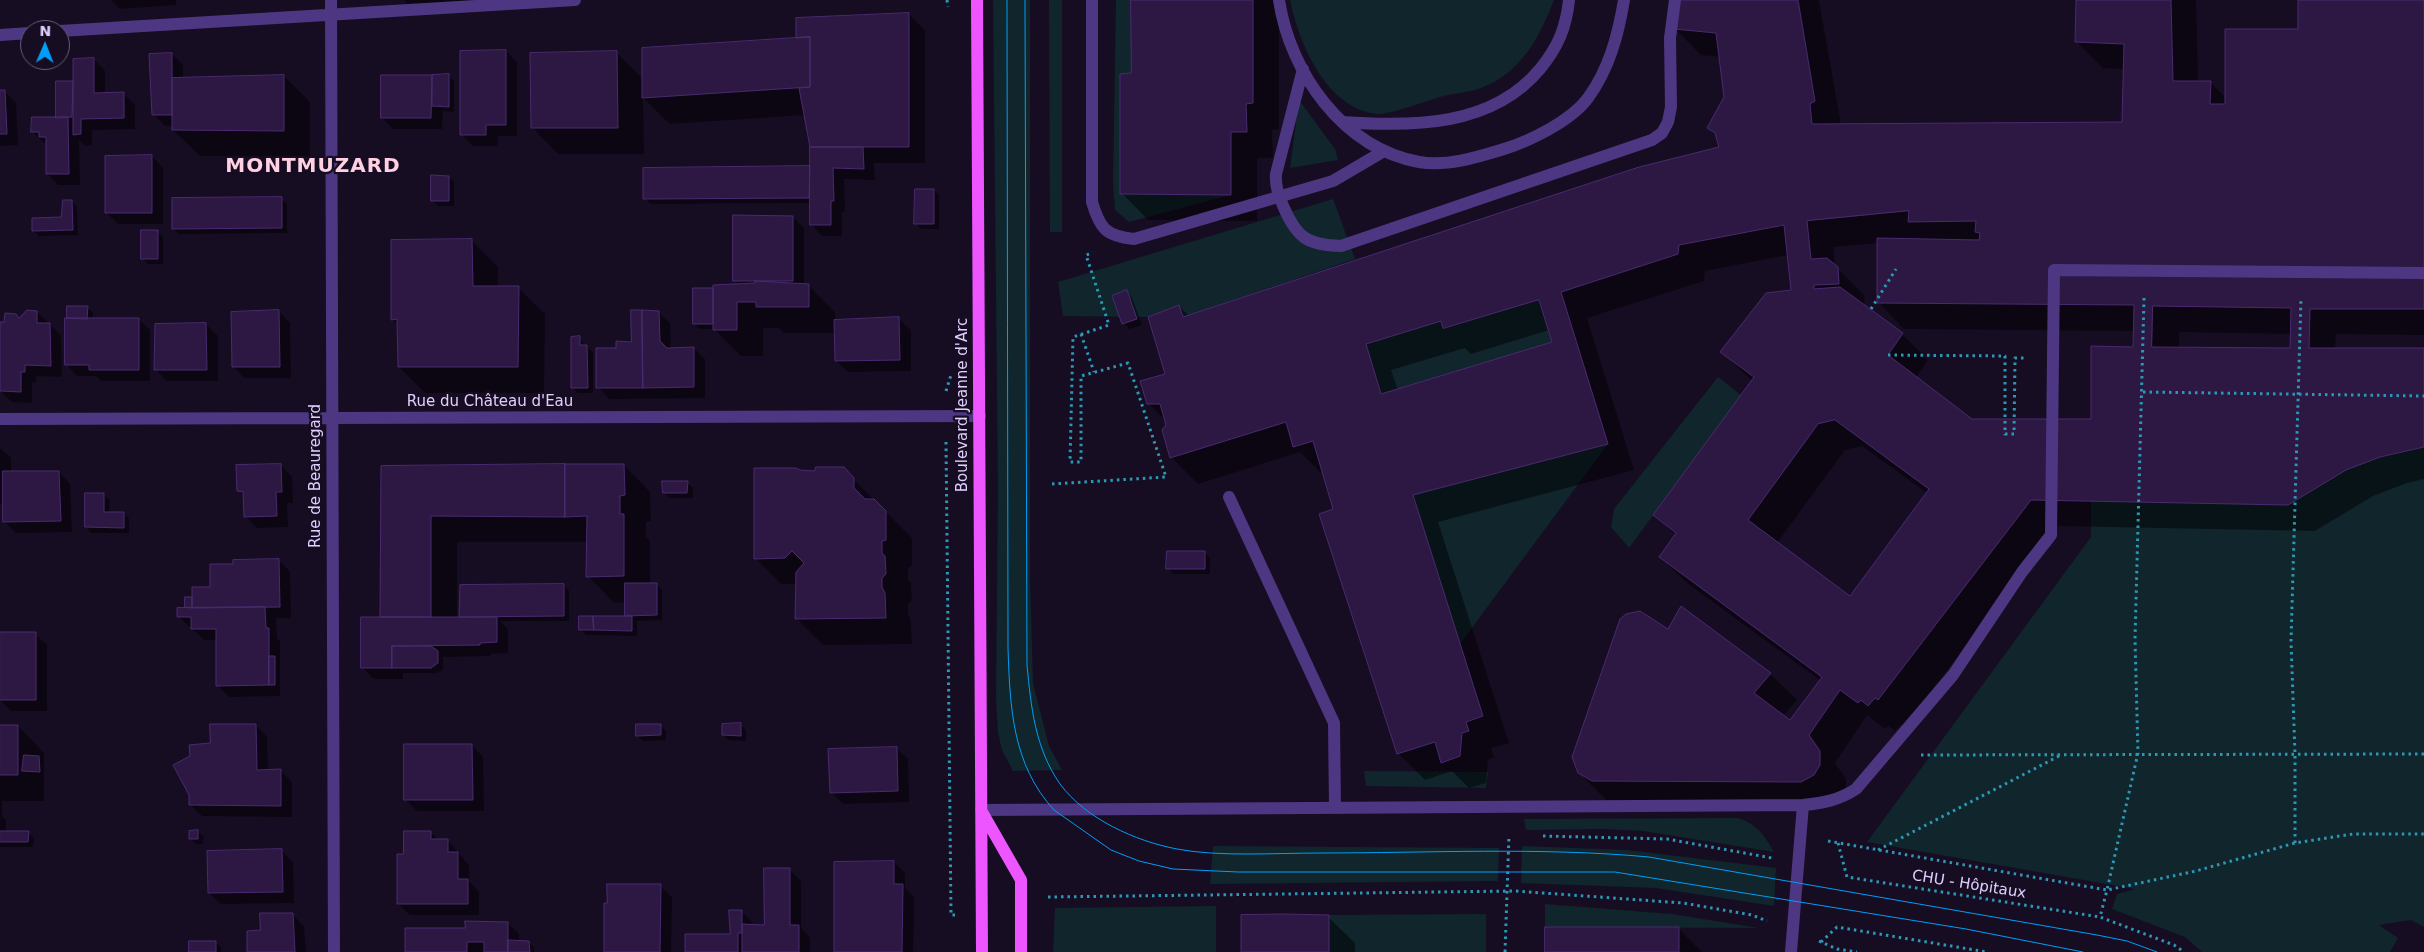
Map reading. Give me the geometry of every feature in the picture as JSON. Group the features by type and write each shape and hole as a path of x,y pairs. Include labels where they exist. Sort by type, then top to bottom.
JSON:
{"main road":[{"name":"Boulevard Jeanne d'Arc","path":"977,0 982,952"},
{"name":"Boulevard Jeanne d'Arc","path":"981,810 1021,880 1021,952"}],"street":[{"name":"Rue de Beauregard","path":"331,0 334,952"},
{"path":"70,30 575,0"},
{"path":"1092,0 1092,202 1097,218 1105,231 1119,238 1134,239 1333,181 1384,151"},
{"path":"1279,0 1291,44 1303,69 1315,90 1342,122 1357,136 1384,151 1419,162 1468,160 1513,146 1563,120 1586,101 1602,76 1613,50 1624,0"},
{"path":"1342,122 1388,126 1421,124 1491,107 1514,95 1533,78 1553,53 1563,35 1569,0"},
{"path":"1303,69 1276,174 1275,185 1293,228 1307,240 1322,246 1341,246 1652,140 1662,133 1668,122 1671,107 1670,38 1674,0"},
{"path":"0,35 20,34"},
{"path":"981,810 1804,805 1828,802 1844,797 1856,788 1953,675 2022,572 2051,535 2054,270 2424,273"},
{"name":"Rue du Château d'Eau","path":"0,420 980,416"},
{"path":"1230,496 1334,723 1335,808"},
{"path":"1792,952 1797,863 1804,805"}],"path":[{"path":"1052,484 1166,477 1128,363 1081,376 1081,462 1070,462 1073,336 1109,325 1086,255 1134,239"},
{"path":"1871,309 1896,269"},
{"path":"2100,917 2138,753 2135,639 2145,271"},
{"path":"2295,843 2295,754 2291,641 2302,272"},
{"path":"1081,334 1094,372"},
{"path":"1888,355 2005,356 2004,434 2014,434 2015,358 2024,358 2024,367"},
{"path":"2143,392 2424,396"},
{"path":"1883,755 2138,753 2424,754"},
{"path":"1877,850 2062,755"},
{"path":"1800,836 2107,890 2196,871 2295,843 2353,834 2424,834"},
{"path":"1500,835 1516,835"},
{"path":"1505,952 1509,892 1509,835"},
{"path":"1539,836 1667,839 1797,863"},
{"name":"CHU - Hôpitaux","path":"1838,842 1847,877 2100,917 2174,945 2184,952"},
{"path":"1049,905 1048,897 1509,892 1605,896 1682,903 1752,915 1837,949 1857,952"},
{"path":"1821,942 1837,927 1987,952"}],"shaded area":[{"path":"993,0 1030,0 1030,576 1033,683 1049,746 1062,770 1013,771 1002,750 998,733 996,698 998,489"},
{"path":"1049,0 1062,0 1062,232 1050,232"},
{"path":"1116,0 1131,0 1131,73 1120,74 1231,195 1129,222 1115,210 1113,184"},
{"path":"1290,0 1554,0 1542,27 1527,53 1507,74 1495,82 1476,90 1377,114 1359,109 1343,100 1329,87 1308,54 1300,36"},
{"path":"1299,100 1335,149 1338,160 1290,168"},
{"path":"1333,199 1355,259 1183,317 1179,305 1148,317 1063,316 1058,282"},
{"path":"1539,300 1552,342 1381,394 1366,344 1441,321 1444,328"},
{"path":"1718,377 1741,395 1629,548 1611,527 1614,509"},
{"path":"1608,444 1460,644 1413,495"},
{"path":"2424,447 2424,927 2411,920 2379,925 2398,938 2390,952 2202,952 2185,937 2112,909 2117,894 2135,889 1867,842 2091,537 2091,501 2346,470 2380,457"},
{"path":"1364,771 1488,772 1486,788 1366,786"},
{"path":"1738,818 1750,823 1759,831 1774,852 1643,831 1604,829 1526,830 1524,819"},
{"path":"1213,846 1499,848 1498,881 1210,884"},
{"path":"1522,846 1627,850 1776,868 1774,906 1656,888 1521,883"},
{"path":"1545,904 1672,914 1759,928 1545,927"},
{"path":"1216,906 1216,952 1053,952 1055,908"},
{"path":"1486,914 1486,952 1329,952 1329,915"}],"building":[{"path":"1131,0 1253,0 1253,103 1246,104 1247,132 1231,132 1231,195 1120,194 1120,74 1131,73"},
{"path":"1677,0 1798,0 1815,101 1810,104 1812,124 2122,122 2124,44 2075,42 2076,0 2171,0 2173,81 2211,81 2210,104 2225,104 2225,29 2298,29 2298,0 2424,0 2424,309 2310,309 2309,348 2424,348 2424,447 2380,457 2346,470 2288,505 2031,500 1878,700 1875,698 1868,706 1861,700 1858,703 1840,690 1809,735 1820,751 1820,765 1814,775 1801,782 1592,781 1578,773 1572,757 1620,619 1626,614 1640,611 1668,629 1681,606 1771,673 1754,693 1790,720 1822,677 1659,557 1676,533 1653,515 1754,377 1720,352 1766,293 1791,290 1784,225 1679,245 1678,254 1561,292 1608,444 1413,495 1483,716 1466,722 1469,731 1462,733 1460,756 1441,763 1435,742 1397,754 1319,514 1333,509 1313,441 1293,447 1286,422 1170,458 1162,430 1166,425 1160,404 1147,404 1140,381 1165,374 1148,317 1179,305 1183,317 1639,167 1719,147 1715,133 1707,128 1724,97 1716,33 1674,29","holes":["1909,211 1908,222 1976,221 1975,232 1980,233 1979,240 1877,238 1877,303 2134,305 2133,347 2091,346 2091,419 1972,419 1888,355 1903,333 1840,287 1814,289 1814,285 1839,284 1838,267 1827,258 1811,259 1807,221","1539,300 1552,342 1381,394 1366,344 1441,321 1443,328","2153,306 2291,308 2290,348 2152,347","1835,420 1929,489 1850,596 1748,520 1818,424"]},
{"path":"909,13 909,147 810,147 799,88 810,87 810,37 796,38 796,18"},
{"path":"810,37 810,87 642,98 642,48"},
{"path":"506,50 506,125 486,125 486,135 460,135 460,51"},
{"path":"617,51 618,128 531,128 530,53"},
{"path":"172,53 172,115 152,115 149,54"},
{"path":"94,58 94,93 124,92 124,118 81,119 81,134 73,135 73,59"},
{"path":"449,74 449,107 432,106 432,75"},
{"path":"284,75 284,131 172,130 172,78"},
{"path":"381,75 432,75 431,118 381,118"},
{"path":"56,81 73,81 72,117 56,118"},
{"path":"0,90 5,90 7,134 0,134"},
{"path":"32,117 68,117 69,174 46,174 46,137 39,137 39,132 31,132"},
{"path":"810,147 863,147 864,169 833,168 834,201 831,201 831,225 810,225"},
{"path":"152,155 152,213 105,213 105,156"},
{"path":"810,166 809,198 643,199 643,168"},
{"path":"431,175 449,176 449,201 431,201"},
{"path":"915,189 934,189 934,224 914,224"},
{"path":"282,197 282,228 172,229 172,198"},
{"path":"63,200 72,200 73,230 32,231 32,218 61,217"},
{"path":"733,215 793,216 793,281 733,281"},
{"path":"141,230 158,230 158,259 141,259"},
{"path":"472,239 473,286 519,286 518,367 398,367 397,319 391,320 391,240"},
{"path":"755,281 809,284 809,307 756,307 756,302 737,302 737,330 713,330 713,285 755,283"},
{"path":"693,288 713,288 713,324 693,324"},
{"path":"1127,290 1137,319 1122,324 1112,296"},
{"path":"67,306 88,306 87,319 67,318"},
{"path":"27,310 37,311 37,323 50,323 51,366 25,365 25,372 21,372 21,392 0,391 0,322 4,322 5,313 16,314 19,318"},
{"path":"279,310 280,367 232,367 231,312"},
{"path":"631,310 642,310 643,388 596,388 596,348 616,348 616,341 631,342"},
{"path":"642,310 659,311 660,341 667,348 694,347 694,387 643,388"},
{"path":"899,317 900,360 835,361 834,320"},
{"path":"65,318 139,318 139,370 89,370 89,365 65,365"},
{"path":"206,323 207,370 154,370 155,324"},
{"path":"580,336 580,345 587,345 588,388 571,388 571,337"},
{"path":"281,464 282,492 276,492 277,516 244,517 243,492 237,491 236,465"},
{"path":"565,464 624,464 625,495 620,496 620,514 624,514 624,576 586,577 587,516 565,517"},
{"path":"565,464 565,517 431,516 431,617 380,617 381,466"},
{"path":"816,467 844,467 854,478 854,488 865,499 874,499 886,511 886,540 882,541 882,553 885,556 886,574 882,578 882,587 885,593 886,618 795,619 796,572 804,563 792,551 785,558 754,559 754,468 796,468 814,471"},
{"path":"3,471 59,471 61,521 3,522"},
{"path":"662,481 688,481 687,493 663,493"},
{"path":"85,493 104,493 104,512 124,512 124,528 85,527"},
{"path":"1167,551 1205,551 1205,569 1166,569"},
{"path":"279,559 280,607 192,608 192,587 210,587 210,564 233,564 233,560"},
{"path":"625,583 657,583 657,615 625,616"},
{"path":"564,584 564,616 459,617 460,585"},
{"path":"185,597 192,597 192,608 185,607"},
{"path":"265,607 266,628 269,628 269,685 216,686 216,629 191,629 191,617 177,617 177,608"},
{"path":"579,616 593,616 594,630 579,630"},
{"path":"593,616 632,616 632,631 594,630"},
{"path":"361,617 497,617 497,642 480,643 480,645 392,646 392,668 361,668"},
{"path":"0,632 36,632 36,700 0,700"},
{"path":"392,646 431,646 438,651 438,663 431,668 392,668"},
{"path":"269,656 275,656 275,685 269,685"},
{"path":"741,723 741,736 722,735 722,724"},
{"path":"210,724 256,724 257,770 281,769 281,806 189,805 189,795 173,765 190,756 189,745 210,743"},
{"path":"636,724 661,724 661,735 636,736"},
{"path":"0,725 18,725 18,775 0,775"},
{"path":"404,744 472,744 473,800 404,800"},
{"path":"897,747 898,791 830,793 828,749"},
{"path":"24,755 39,756 40,772 22,771"},
{"path":"198,830 198,839 189,839 189,831"},
{"path":"0,831 29,831 28,842 0,842"},
{"path":"404,831 431,831 431,839 448,839 448,852 458,852 458,879 468,879 468,904 397,904 397,854 403,854"},
{"path":"282,849 283,892 208,893 207,851"},
{"path":"894,861 894,884 903,884 902,952 834,952 834,862"},
{"path":"764,868 790,868 790,925 799,925 799,952 742,952 742,924 764,925"},
{"path":"607,884 661,884 660,952 604,952 604,903 607,903"},
{"path":"729,910 742,910 742,933 738,933 738,952 685,952 685,934 730,934"},
{"path":"260,913 293,913 295,952 247,952 247,931 260,930"},
{"path":"1241,915 1329,915 1329,952 1241,952"},
{"path":"465,921 508,922 508,952 484,952 484,942 467,942 467,952 405,952 405,928 465,928"},
{"path":"1545,927 1679,927 1679,952 1545,952"},
{"path":"508,940 529,941 530,952 508,952"},
{"path":"189,941 216,941 216,952 189,952"}],"tram line":[{"path":"1007,0 1008,648 1010,692 1016,734 1029,774 1054,810 1111,850 1139,861 1173,869 1238,872 1615,872 1966,929 2083,952"},
{"path":"1025,0 1027,665 1033,712 1045,756 1060,784 1083,808 1112,827 1128,834 1177,849 1211,853 1248,854 1526,851 1649,857 2097,935 2127,941 2157,952"}],"district":[{"name":"MONTMUZARD","path":"313,167"}]}
